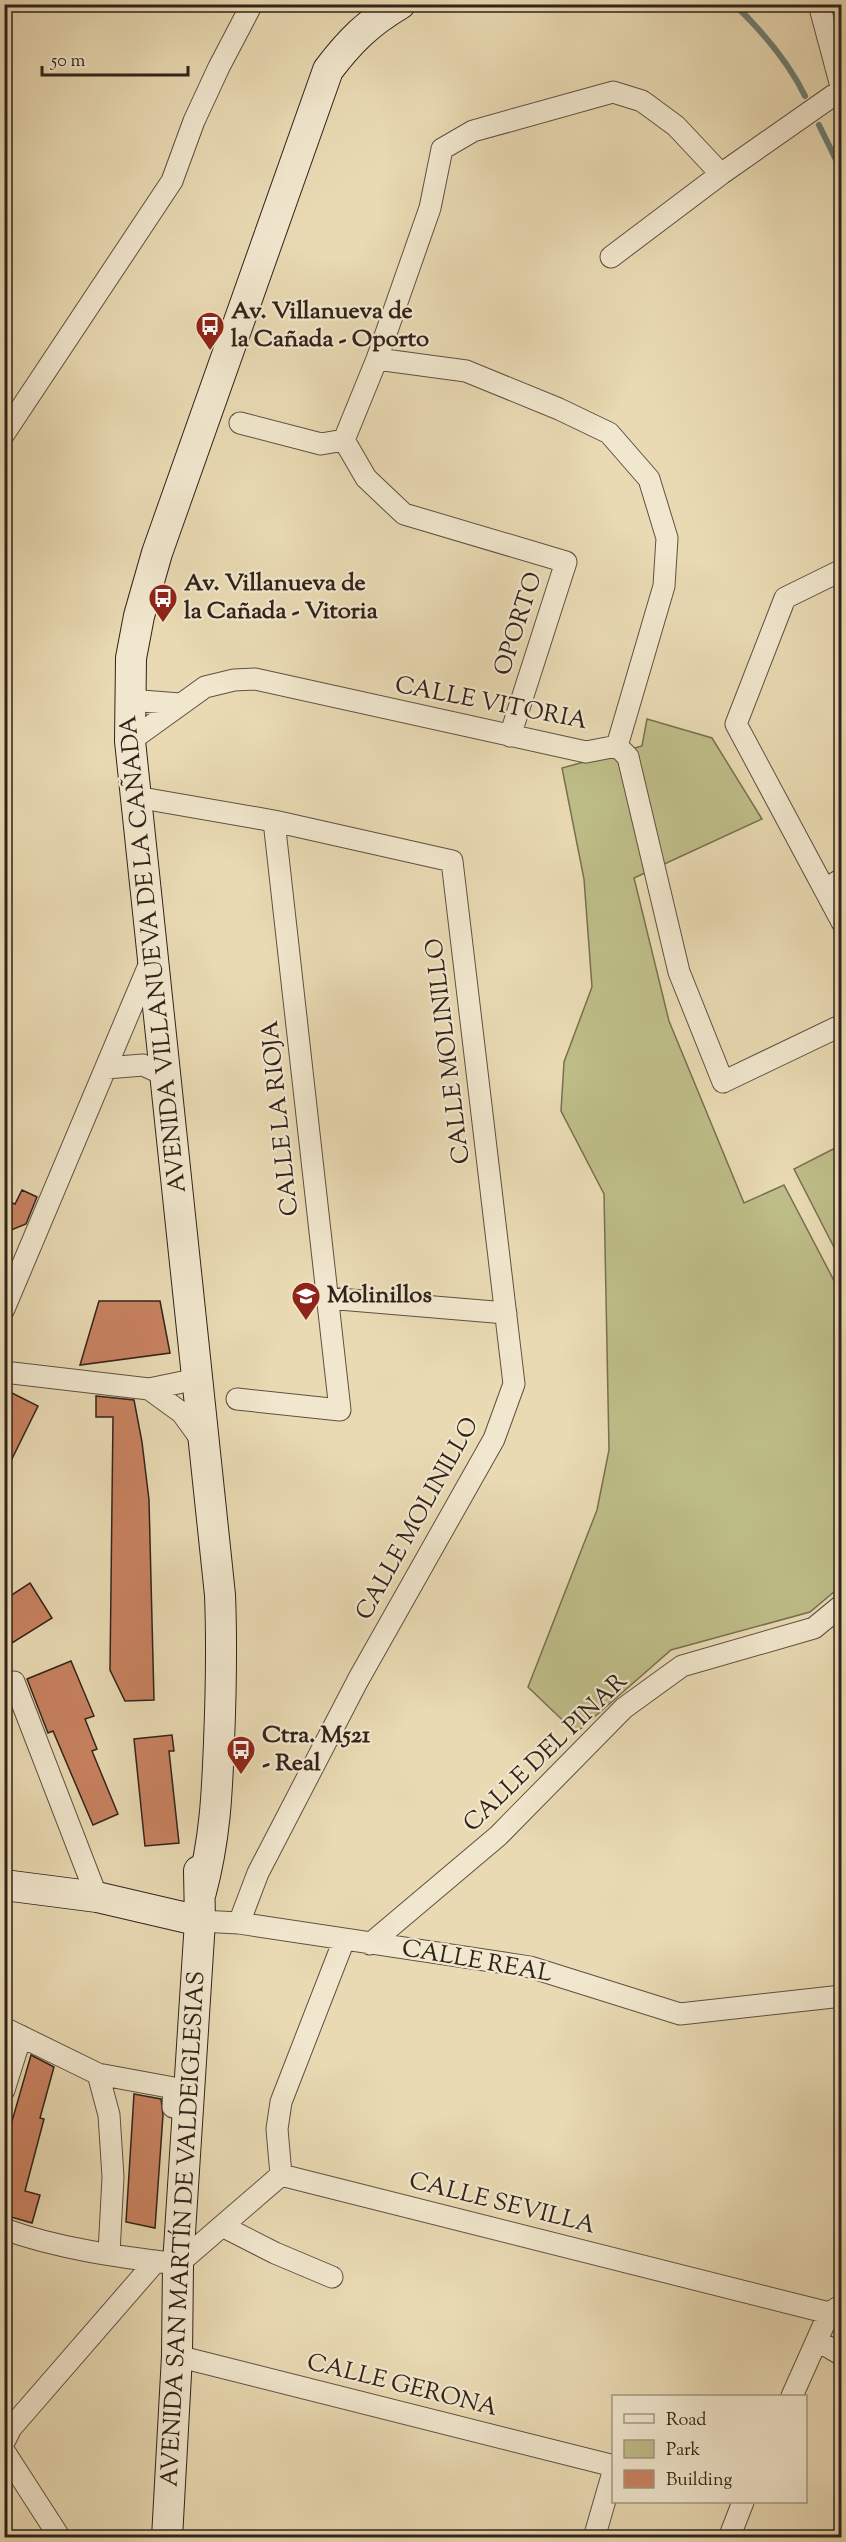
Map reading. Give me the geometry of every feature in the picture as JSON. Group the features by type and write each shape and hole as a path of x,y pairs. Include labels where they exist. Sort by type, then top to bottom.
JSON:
{"main road":[{"name":"AVENIDA VILLANUEVA DE LA CAÑADA","path":"200,1921 200,1756 208,1658 212,1535 129,741 131,658 157,553 328,70 353,38 380,16 400,4"},
{"name":"CALLE REAL","path":"146,1907 177,1898 200,1882"},
{"name":"CALLE REAL","path":"4,1885 97,1897 200,1921"},
{"name":"AVENIDA SAN MARTÍN DE VALDEIGLESIAS","path":"167,2538 177,2356 167,2262 189,2108 200,1921"}],"street":[{"path":"4,434 172,181 219,67 252,4"},
{"path":"611,257 721,174 841,90 821,6"},
{"path":"240,423 321,444 344,440 377,359 430,208 442,149 473,131 613,92 642,101 676,126 721,174"},
{"path":"377,359 466,371 559,409 609,433 649,479 667,538 664,586 617,746"},
{"name":"OPORTO","path":"344,440 366,478 404,514 566,562 510,736"},
{"path":"842,570 785,598 736,724 833,884 842,922"},
{"name":"CALLE VITORIA","path":"129,741 206,687 234,680 255,680 586,752 617,746 628,757 680,972 723,1082 842,1025"},
{"path":"129,700 180,704"},
{"path":"136,797 274,821"},
{"name":"CALLE MOLINILLO","path":"239,1923 258,1873 353,1690 494,1439 514,1384 452,861 274,821"},
{"name":"CALLE LA RIOJA","path":"237,1399 340,1410 274,821"},
{"path":"4,1309 152,958"},
{"path":"106,1068 142,1065 165,1075"},
{"path":"327,1298 506,1313"},
{"path":"4,1371 148,1389 197,1379"},
{"path":"148,1389 183,1413 204,1443"},
{"name":"CALLE DEL PINAR","path":"370,1944 498,1836 624,1708 652,1687 682,1666 814,1628 842,1605"},
{"path":"4,1686 14,1682 97,1897"},
{"name":"CALLE REAL","path":"200,1921 239,1923 530,1967 680,2014 842,1996"},
{"path":"4,2442 11,2428 167,2262 222,2226 281,2175 277,2129 281,2102 344,1940"},
{"path":"4,2090 13,2032 98,2074 174,2088 173,2107 189,2108"},
{"path":"98,2074 109,2115 113,2178 109,2253"},
{"name":"CALLE SEVILLA","path":"281,2175 836,2309"},
{"path":"222,2226 275,2253 332,2277"},
{"path":"4,2229 28,2237 167,2262"},
{"path":"793,2395 836,2309"},
{"path":"818,2341 842,2355"},
{"name":"CALLE GERONA","path":"177,2356 612,2467"},
{"path":"4,2451 60,2538"},
{"path":"594,2538 612,2475"},
{"path":"729,2538 743,2503"}],"green space":[{"path":"647,719 712,738 762,819 634,878 669,1021 744,1203 784,1185 841,1294 841,1586 810,1612 671,1650 576,1733 528,1687 597,1510 609,1450 604,1194 561,1111 564,1062 592,987 584,879 562,768 642,746"},
{"path":"841,1145 841,1261 794,1169"}],"building":[{"path":"22,1190 37,1197 26,1224 4,1233 4,1200 15,1204"},
{"path":"99,1301 160,1301 170,1353 80,1365"},
{"path":"4,1389 38,1406 4,1475"},
{"path":"96,1396 134,1400 149,1500 154,1700 125,1701 110,1670 113,1417 96,1417"},
{"path":"30,1583 52,1618 4,1648 4,1600"},
{"path":"71,1661 94,1716 85,1719 97,1749 92,1751 118,1814 93,1825 53,1731 48,1733 27,1679"},
{"path":"172,1735 174,1751 169,1751 179,1843 145,1846 134,1739"},
{"path":"31,2055 54,2067 40,2118 44,2119 25,2191 40,2195 32,2223 4,2215 4,2149"},
{"path":"134,2094 161,2099 163,2115 155,2228 126,2222"}],"waterway":[{"path":"734,4 774,47 805,96"},
{"path":"819,125 842,172"}],"place":[{"name":"Av. Villanueva de la Cañada - Oporto","path":"210,352"},
{"name":"Av. Villanueva de la Cañada - Vitoria","path":"163,624"},
{"name":"Molinillos","path":"306,1322"},
{"name":"Ctra. M521 - Real","path":"241,1776"}]}
